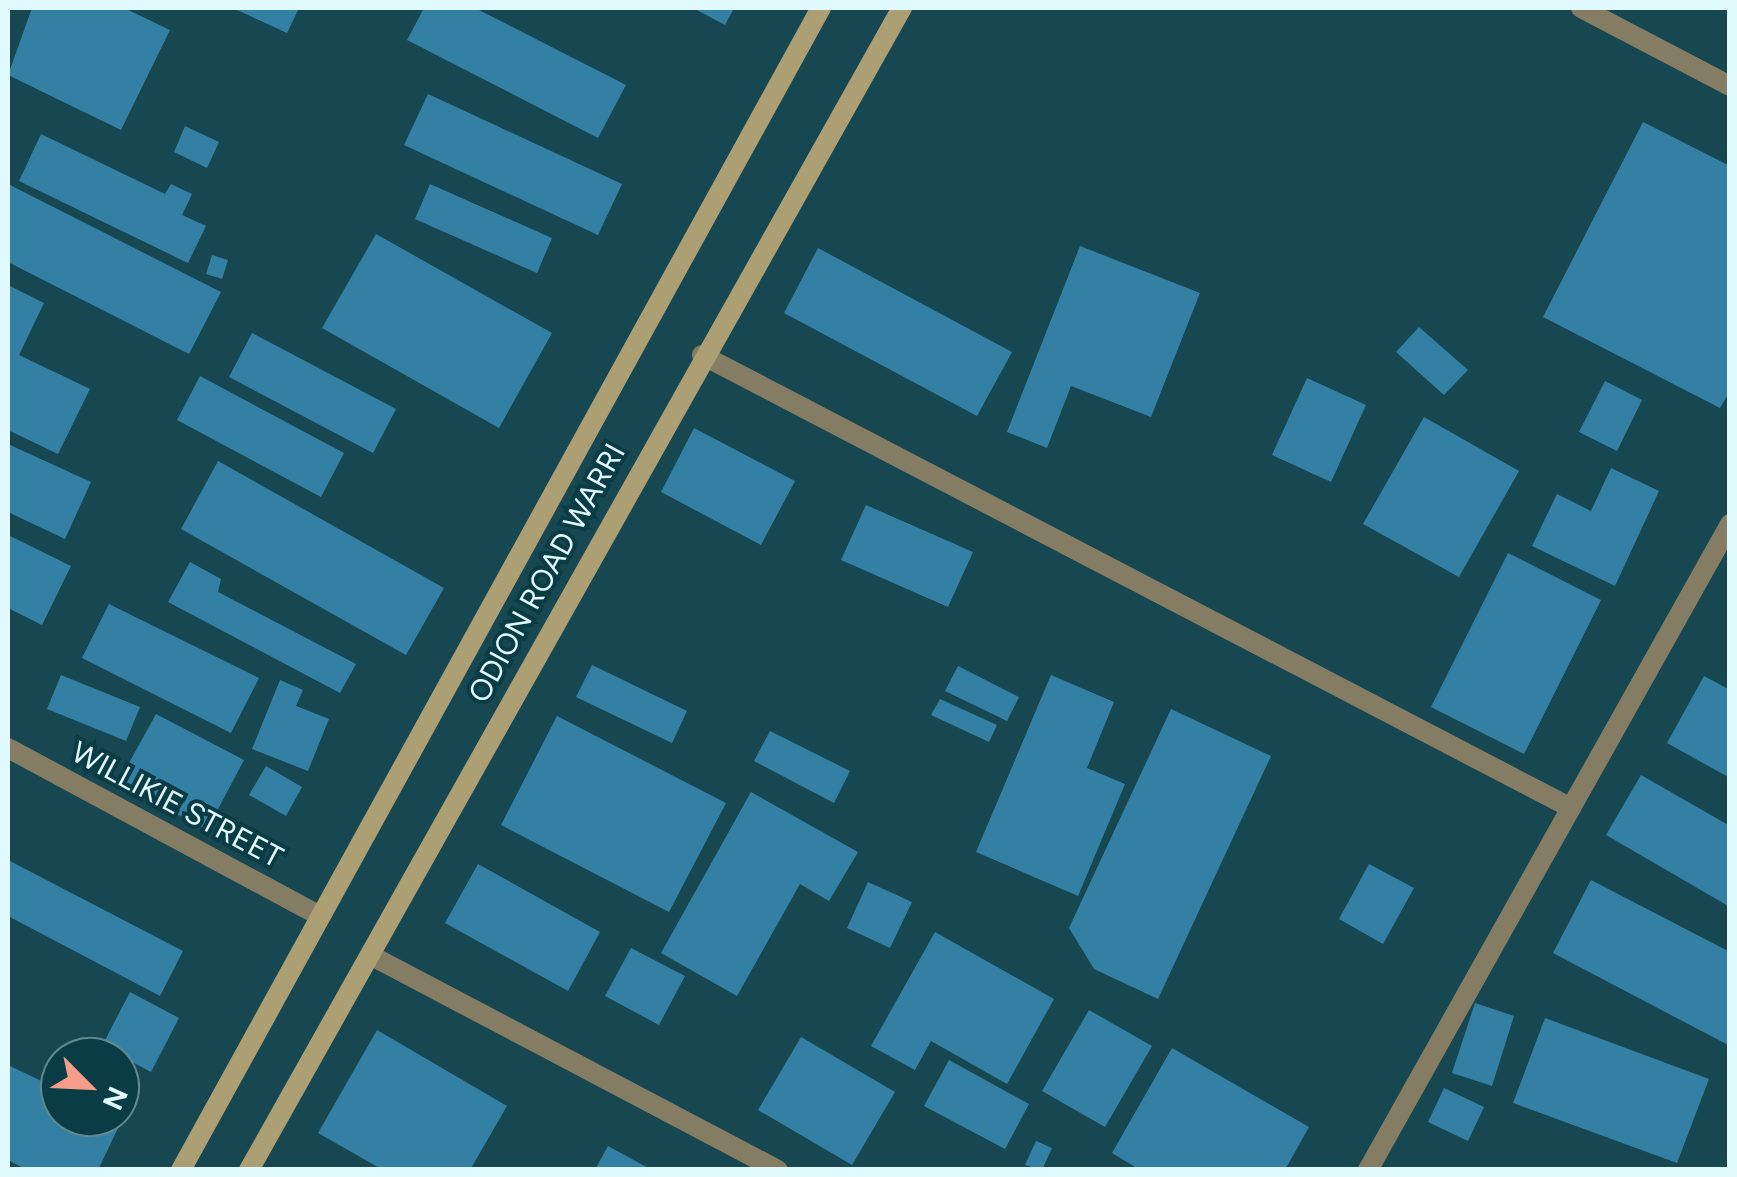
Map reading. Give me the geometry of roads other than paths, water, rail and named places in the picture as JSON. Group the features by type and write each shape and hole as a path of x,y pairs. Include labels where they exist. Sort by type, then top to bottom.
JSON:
{"main road":[{"name":"ODION ROAD WARRI","path":"181,1170 318,915 821,8"},
{"name":"ODION ROAD WARRI","path":"250,1170 702,355 902,8"}],"street":[{"path":"1581,8 1730,86"},
{"path":"702,355 1570,808"},
{"path":"1368,1170 1730,524"},
{"name":"WILLIKIE STREET","path":"8,748 318,915"},
{"path":"370,955 778,1170"}]}
